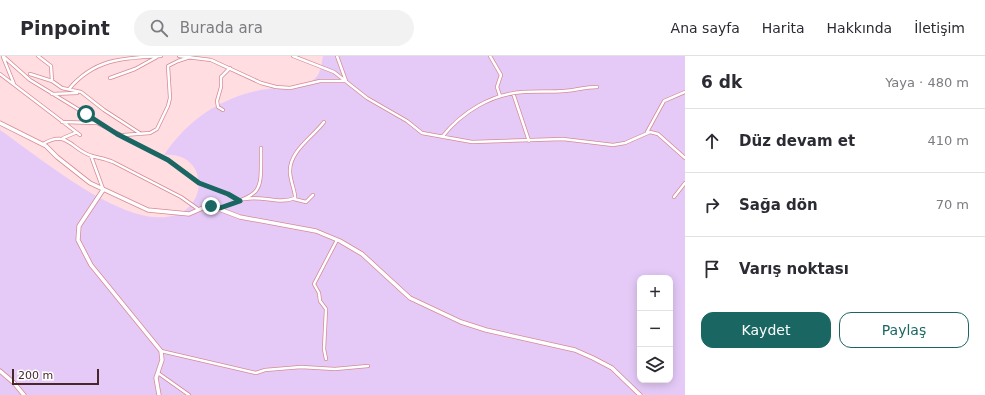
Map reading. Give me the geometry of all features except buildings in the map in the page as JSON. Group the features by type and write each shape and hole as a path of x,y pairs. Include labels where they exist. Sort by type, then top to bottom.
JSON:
{"street":[{"path":"2,56 14,84"},
{"path":"2,56 30,80 86,114 97,123 168,160 199,183 228,194 240,201"},
{"path":"38,56 51,66 52,81"},
{"path":"110,78 135,69 158,56"},
{"path":"69,89 76,80 93,68 111,60 161,56"},
{"path":"179,56 210,60 261,83 276,87 290,88 320,81 346,81"},
{"path":"293,56 334,72 367,98 407,122 422,133 442,138 472,142 563,139 613,145 625,143 647,132 664,101 685,92"},
{"path":"337,56 346,81"},
{"path":"490,56 501,75 497,87 500,96"},
{"path":"123,136 150,133 157,129 168,106 170,98 168,66 178,60 190,57"},
{"path":"223,110 218,107 217,101 221,87 221,77 230,68"},
{"path":"0,74 80,135"},
{"path":"30,74 81,92 104,110 141,134"},
{"path":"442,138 449,128 480,104 500,96 513,93 598,87"},
{"path":"52,94 81,92"},
{"path":"513,93 529,141"},
{"path":"61,122 97,123"},
{"path":"294,199 296,197 292,189 290,165 300,147 324,122"},
{"path":"0,123 43,144 57,157 103,190 148,210 189,214 198,209 211,206 220,208 240,217 316,231 337,240 362,254 410,298 466,324 575,350 612,368 640,395"},
{"path":"647,132 658,134 685,158"},
{"path":"43,144 56,138 63,138 76,133"},
{"path":"63,138 91,156 102,157 113,162 181,197 198,209"},
{"path":"220,208 251,196 261,184 261,148"},
{"path":"91,156 102,180 103,190 79,226 78,240 91,265 161,351 162,360 156,378 159,395"},
{"path":"674,197 685,183"},
{"path":"245,199 253,197 278,201 294,199 306,202 313,195"},
{"path":"326,359 324,349 326,310 320,301 319,293 314,284 337,240"},
{"path":"161,351 256,373 301,367 335,369 368,366"},
{"path":"0,371 14,383 24,395"},
{"path":"158,372 189,395"}],"shaded area":[{"path":"323,56 685,56 685,395 0,395 0,130 73,182 114,205 134,213 153,217 172,216 186,209 195,199 199,186 197,174 191,163 180,156 164,155 184,130 208,111 236,97 251,92 308,83 316,78"}],"route":[{"path":"86,114 97,123 168,160 199,183 228,194 240,201 220,208 211,206"}]}
